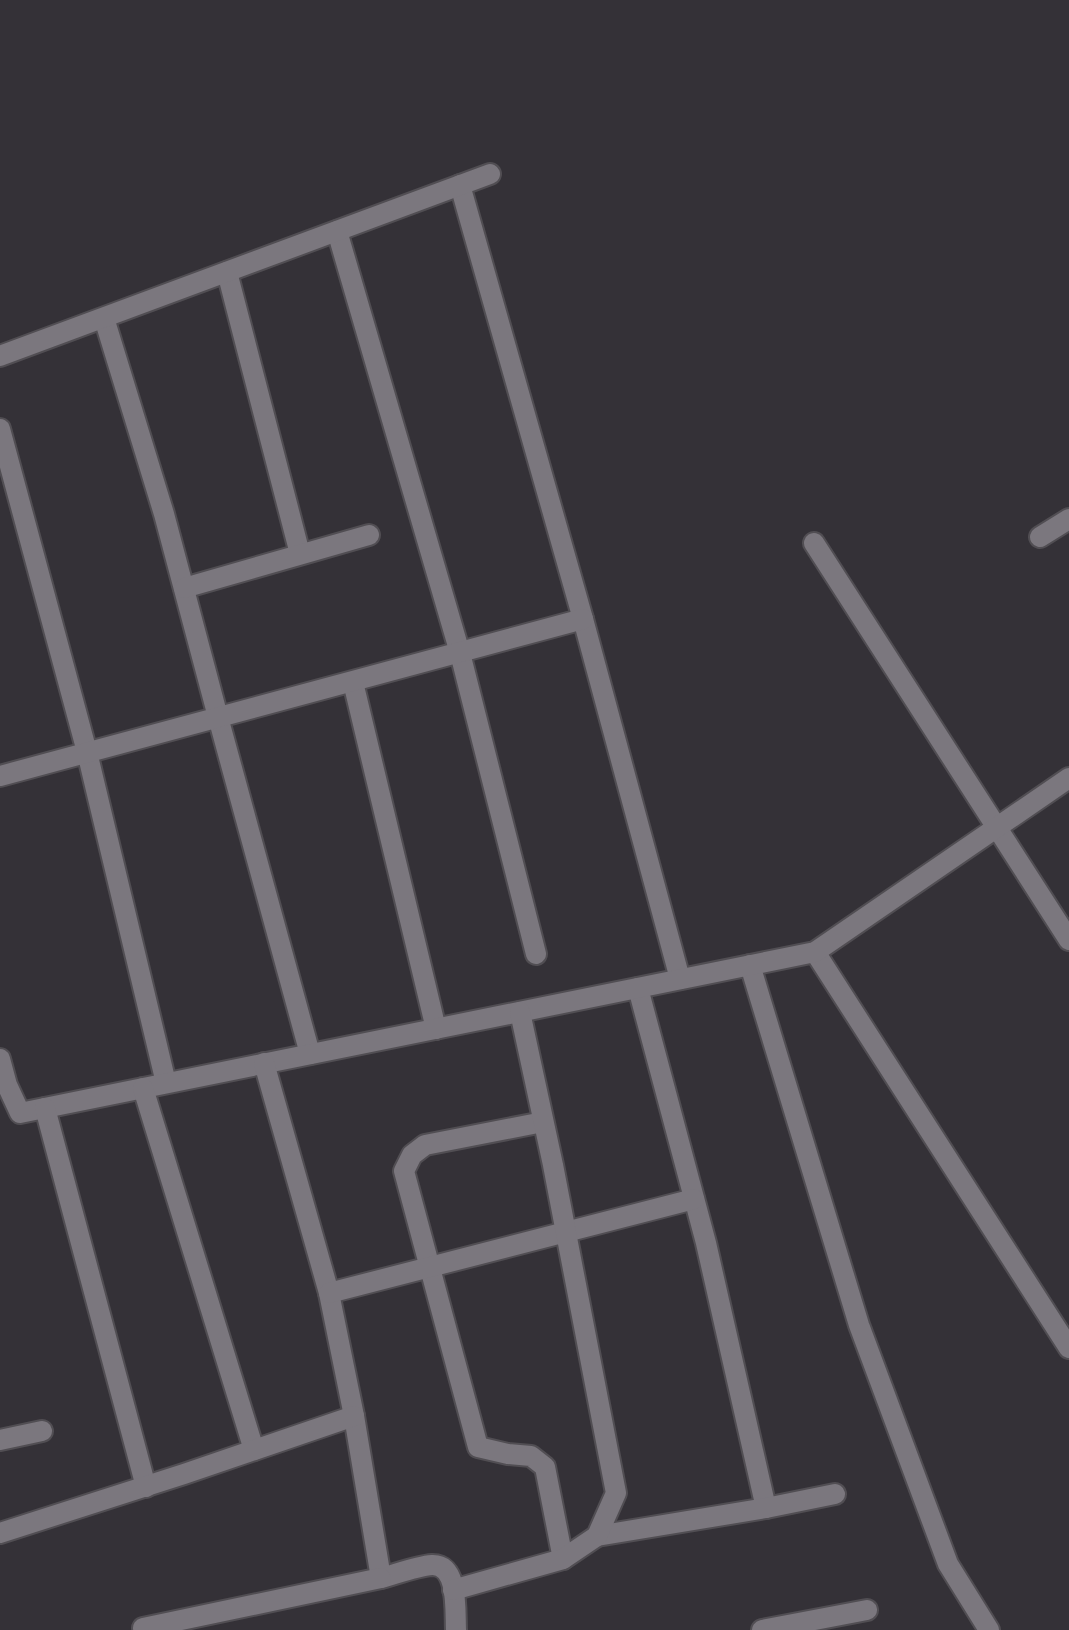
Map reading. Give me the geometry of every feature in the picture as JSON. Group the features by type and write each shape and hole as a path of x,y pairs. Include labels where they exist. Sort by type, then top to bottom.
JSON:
{"street":[{"path":"0,356 490,174"},
{"path":"460,185 583,619 680,979"},
{"path":"337,231 460,653 536,954"},
{"path":"227,272 300,554"},
{"path":"104,318 164,514 310,1054"},
{"path":"0,429 87,752 166,1083"},
{"path":"1040,537 1069,519"},
{"path":"184,588 369,535"},
{"path":"814,543 1069,940"},
{"path":"0,776 583,619"},
{"path":"353,682 436,1029"},
{"path":"0,1059 4,1086 20,1113 815,952 1069,778"},
{"path":"815,952 1069,1348"},
{"path":"750,965 859,1325 948,1564 989,1630"},
{"path":"638,988 710,1259 766,1508"},
{"path":"520,1012 553,1165 616,1493 597,1536"},
{"path":"264,1063 329,1293 354,1416 381,1578"},
{"path":"143,1088 254,1450"},
{"path":"45,1108 146,1487"},
{"path":"543,1122 425,1145 412,1155 404,1171 478,1447 531,1456 545,1467 563,1559"},
{"path":"329,1293 694,1199"},
{"path":"0,1533 354,1416"},
{"path":"0,1440 42,1431"},
{"path":"453,1590 563,1559 597,1536 835,1494"},
{"path":"143,1628 433,1565 443,1567 451,1576 456,1630"},
{"path":"762,1630 867,1610"}]}
